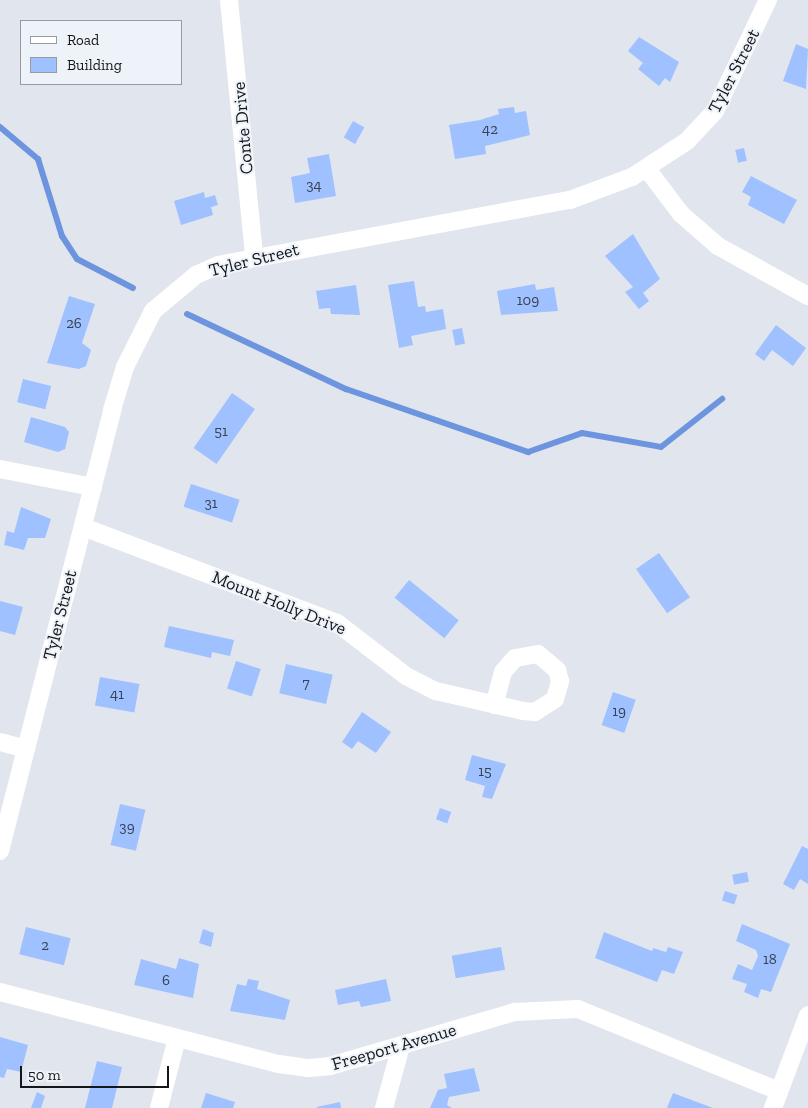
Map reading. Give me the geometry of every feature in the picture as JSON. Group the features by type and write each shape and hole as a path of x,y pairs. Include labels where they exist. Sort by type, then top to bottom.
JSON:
{"street":[{"name":"Conte Drive","path":"229,0 254,257"},
{"name":"Tyler Street","path":"0,851 82,527 125,367 153,310 196,275 254,257 570,200 647,169 687,141 715,111 768,0"},
{"path":"647,169 681,214 718,246 808,296"},
{"path":"0,469 93,487"},
{"name":"Mount Holly Drive","path":"82,527 337,624 425,686 494,705"},
{"path":"0,742 26,749"},
{"name":"Freeport Avenue","path":"0,992 177,1038 309,1068 330,1066 515,1012 578,1009 779,1091"},
{"path":"773,1108 808,1015"},
{"path":"159,1108 177,1038"},
{"path":"384,1108 401,1046"}],"building":[{"path":"639,37 679,62 670,82 665,78 659,86 638,69 643,63 628,51"},
{"path":"796,44 808,49 806,89 783,81"},
{"path":"514,107 515,113 526,111 530,135 485,146 486,154 455,159 449,125 480,120 499,114 498,109"},
{"path":"353,121 364,127 355,144 344,138"},
{"path":"744,148 747,161 738,163 735,150"},
{"path":"329,154 336,196 295,203 291,177 310,173 307,158"},
{"path":"751,176 797,200 784,224 748,205 751,197 742,192"},
{"path":"204,192 205,198 215,195 218,205 211,207 213,215 181,225 174,201"},
{"path":"633,234 660,279 643,293 649,301 639,309 625,292 633,287 605,256"},
{"path":"414,281 418,307 425,306 426,312 443,309 446,329 411,336 413,345 399,348 388,285"},
{"path":"535,284 536,290 554,287 558,311 501,315 497,291"},
{"path":"356,285 360,315 331,314 330,308 319,309 316,291"},
{"path":"69,296 95,304 82,343 91,350 86,366 79,369 47,363"},
{"path":"776,325 806,348 793,366 772,350 764,361 755,354"},
{"path":"462,328 465,344 455,346 452,330"},
{"path":"23,379 51,386 45,409 17,402"},
{"path":"232,393 255,409 217,464 194,448"},
{"path":"31,417 65,427 69,432 65,449 58,452 24,442"},
{"path":"191,484 240,500 232,523 184,507"},
{"path":"21,507 51,519 45,538 28,538 24,550 4,545 7,531 14,533"},
{"path":"659,553 690,597 667,613 636,569"},
{"path":"409,580 459,620 444,638 395,598"},
{"path":"0,601 23,607 15,635 0,631"},
{"path":"169,626 234,640 230,656 212,652 211,658 164,647"},
{"path":"236,661 261,669 252,697 227,689"},
{"path":"286,664 333,675 326,704 279,693"},
{"path":"100,677 139,684 134,713 95,706"},
{"path":"613,692 636,700 624,733 602,725"},
{"path":"362,712 391,732 376,753 358,741 352,749 342,742"},
{"path":"472,755 506,764 492,799 482,797 485,786 465,780"},
{"path":"120,804 145,810 136,851 111,845"},
{"path":"440,808 451,812 447,823 436,819"},
{"path":"802,846 808,849 808,884 800,879 794,890 783,884"},
{"path":"747,872 749,882 734,885 732,875"},
{"path":"725,891 737,895 734,905 722,901"},
{"path":"742,924 790,944 771,992 761,989 758,998 744,992 747,984 732,979 738,964 752,970 758,956 756,950 736,941"},
{"path":"26,927 71,938 64,965 19,954"},
{"path":"203,929 214,933 211,947 199,943"},
{"path":"604,932 652,951 653,948 666,952 668,947 683,952 674,974 662,970 657,982 595,958"},
{"path":"501,947 505,970 456,978 452,956"},
{"path":"179,958 199,964 193,998 134,985 141,959 176,969"},
{"path":"248,979 259,981 257,989 290,1000 285,1020 230,1011 237,984 246,986"},
{"path":"386,979 391,1001 361,1007 359,1001 338,1005 335,990"},
{"path":"0,1037 28,1045 21,1072 7,1069 4,1078 0,1077"},
{"path":"97,1061 122,1067 112,1108 85,1108"},
{"path":"474,1068 480,1091 449,1097 447,1105 452,1108 430,1108 438,1090 447,1088 444,1074"},
{"path":"37,1092 45,1096 41,1108 31,1108"},
{"path":"206,1093 235,1102 233,1108 201,1108"},
{"path":"673,1093 713,1108 667,1108"},
{"path":"340,1102 341,1108 317,1108 317,1107"}],"waterway":[{"path":"0,127 38,159 62,236 77,259 133,288"},
{"path":"187,314 346,389 528,452 582,433 661,447 722,399"}]}
